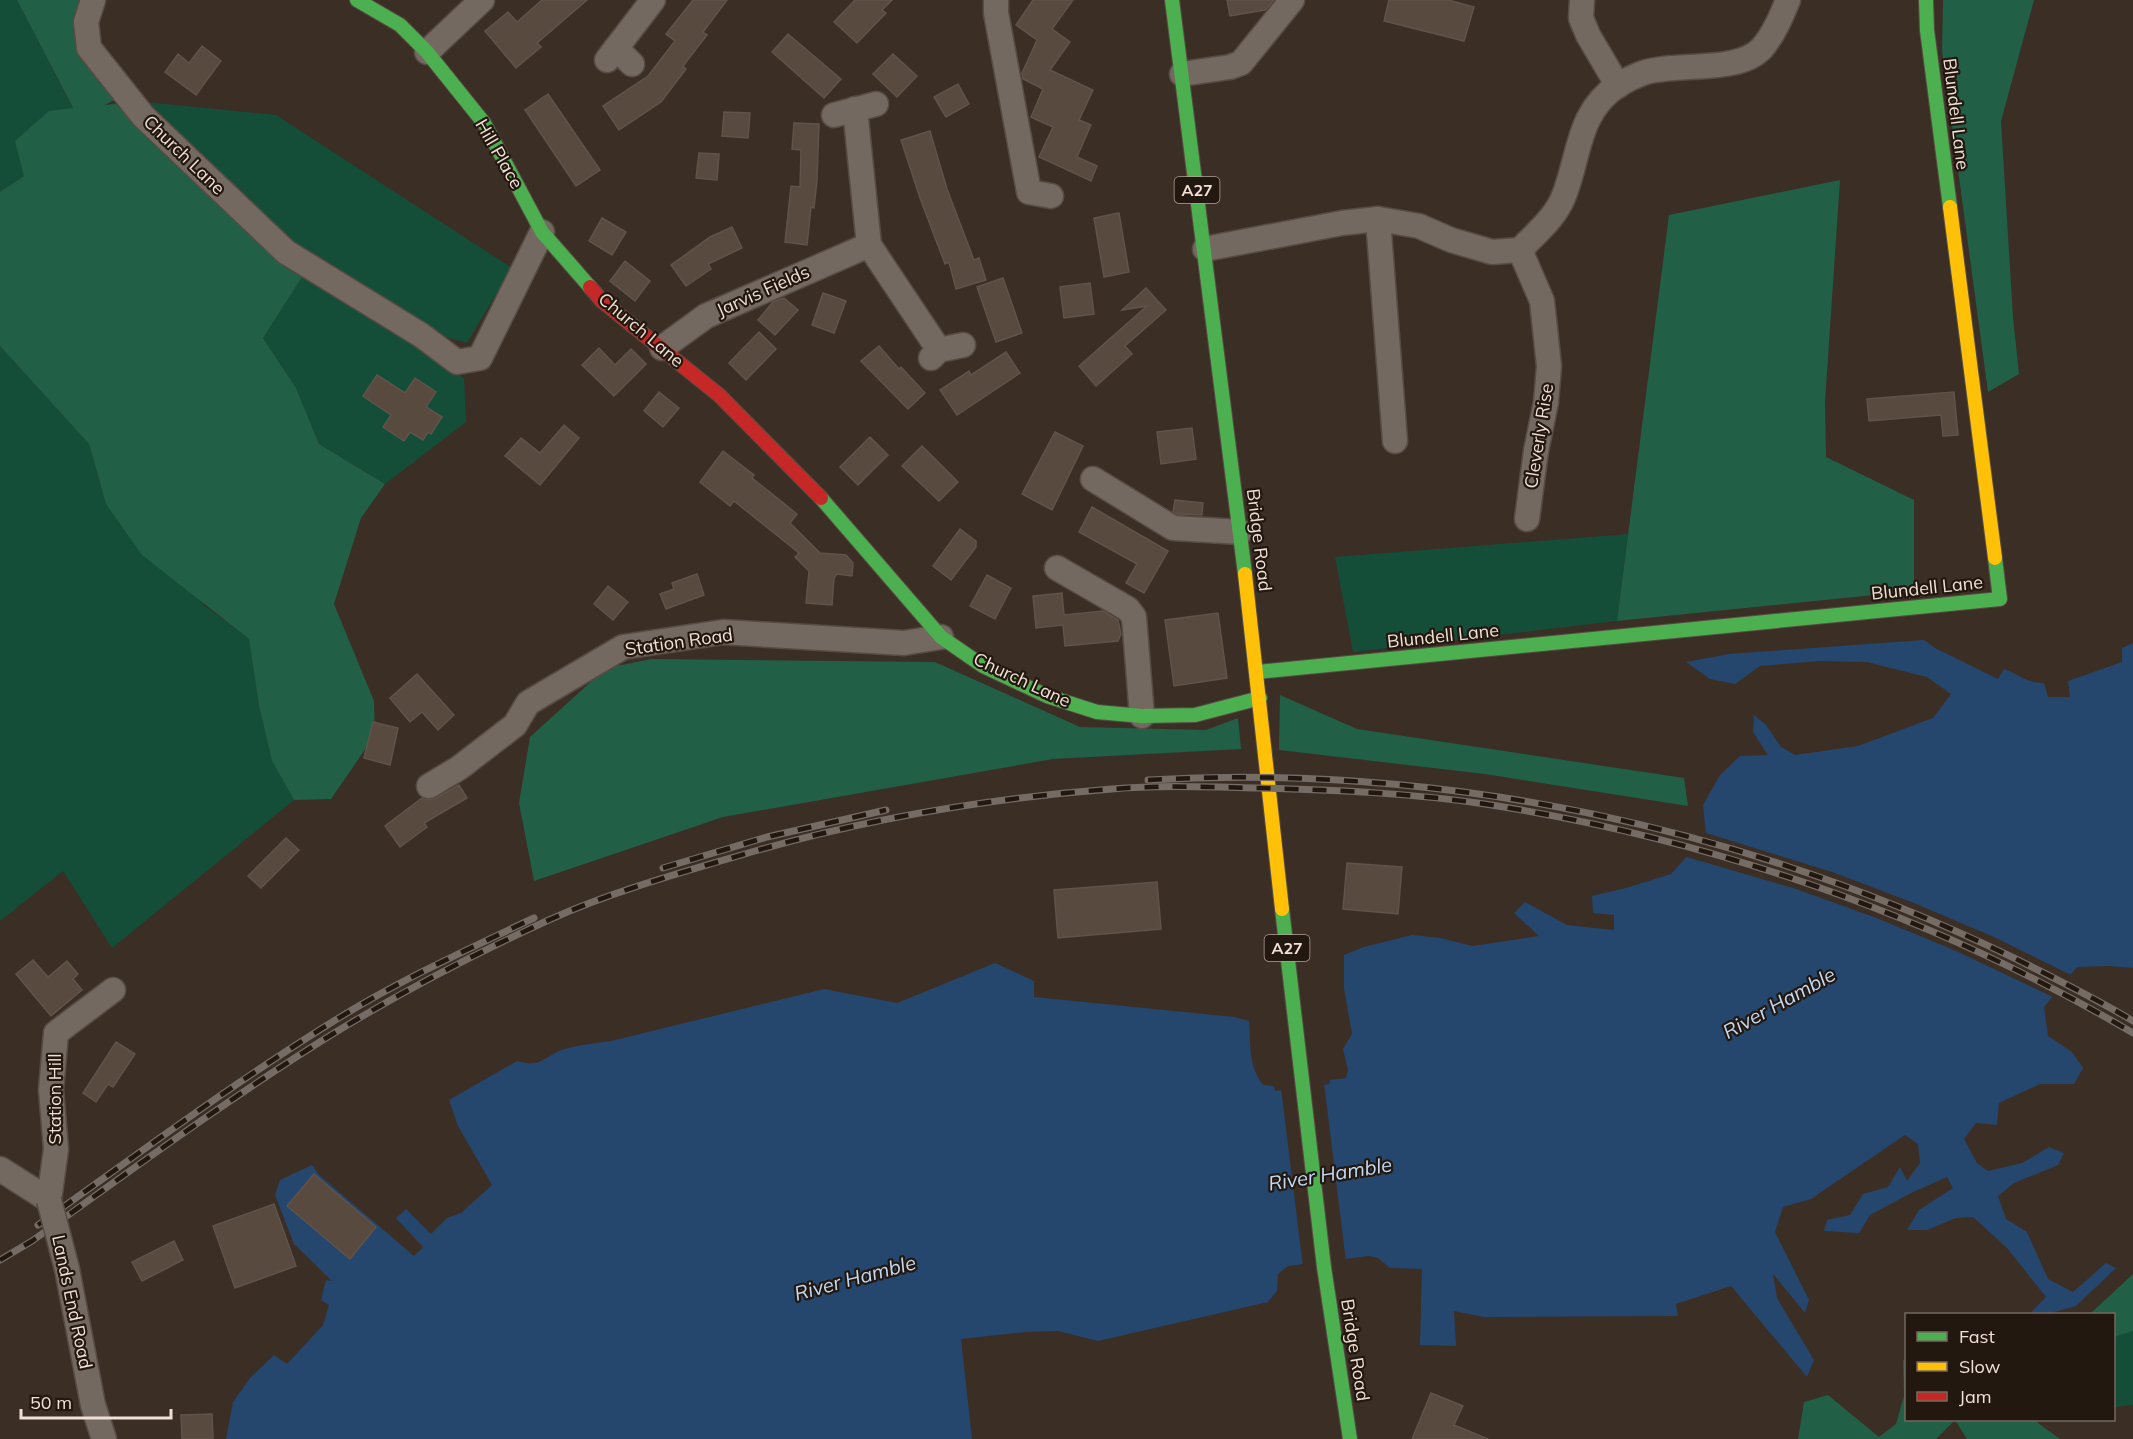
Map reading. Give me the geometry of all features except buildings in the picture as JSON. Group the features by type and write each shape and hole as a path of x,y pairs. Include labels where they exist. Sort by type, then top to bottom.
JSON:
{"street":[{"name":"Church Lane","path":"93,0 86,22 89,48 143,116 286,252 421,335 457,362 480,358 542,232 603,301 719,395 832,509 941,637 983,666 1047,696 1097,712 1142,716 1195,715 1260,699"},
{"name":"Hill Place","path":"357,0 400,25 427,52 484,123 542,232"},
{"path":"427,52 482,0"},
{"path":"618,57 653,0"},
{"name":"Bridge Road","path":"1172,0 1257,672 1324,1267 1350,1439"},
{"path":"1182,74 1230,67 1241,63 1292,0"},
{"path":"1582,0 1581,18 1588,35 1618,86"},
{"path":"1205,249 1342,223 1378,219 1419,226 1451,240 1492,252 1520,250 1554,215 1564,197 1580,135 1598,103 1618,86 1644,73 1739,62 1761,50 1776,28 1788,0"},
{"name":"Blundell Lane","path":"1257,672 2000,599 1926,0"},
{"path":"991,11 1029,192 1050,196"},
{"path":"855,110 869,245 935,354 963,345"},
{"path":"1378,219 1395,441"},
{"name":"Jarvis Fields","path":"662,348 706,316 869,245"},
{"name":"Cleverly Rise","path":"1520,250 1542,301 1549,366 1546,402 1536,451 1527,519"},
{"path":"1092,477 1173,528 1240,532"},
{"path":"1057,567 1128,609 1134,617 1142,716"},
{"name":"Station Road","path":"429,786 459,768 515,725 528,703 623,647 723,632 904,643 941,637"},
{"name":"Station Hill","path":"49,1200 56,1149 51,1090 56,1033 113,990"},
{"path":"0,1169 49,1200"},
{"name":"Lands End Road","path":"49,1200 67,1269 93,1405 104,1439"}],"green space":[{"path":"0,0 17,0 73,109 24,176 0,192"},
{"path":"17,0 82,0 116,99 105,105 122,103 258,242 304,274 263,338 296,388 319,444 385,484 361,518 334,604 374,701 375,735 331,799 294,800 272,761 259,706 249,639 142,555 106,504 89,444 0,346 0,192 24,176 15,141 49,111 73,108"},
{"path":"1943,0 2034,0 2001,121 2013,317 2019,374 1988,392 1942,51"},
{"path":"145,102 276,115 512,268 467,343 434,334 294,248"},
{"path":"1840,180 1825,402 1826,457 1914,500 1914,591 1617,621 1669,215"},
{"path":"304,274 464,378 466,422 385,484 319,444 296,388 263,338"},
{"path":"0,346 89,444 106,504 204,605 249,639 259,706 272,761 294,800 112,948 63,871 0,921"},
{"path":"1628,534 1617,621 1353,652 1335,557"},
{"path":"652,659 935,662 1080,727 1206,730 1238,718 1241,749 1053,759 723,817 534,881 519,803 530,737 606,668"},
{"path":"1280,695 1357,729 1684,778 1688,806 1485,774 1279,750"},
{"path":"2133,1274 2133,1331 2115,1337 2115,1313 2091,1313"},
{"path":"2133,1331 2133,1405 2115,1407 2115,1337"},
{"path":"1903,1359 1905,1362 1905,1421 1954,1421 1936,1439 1798,1439 1804,1402 1828,1395 1879,1437 1896,1424 1904,1396"},
{"path":"1956,1421 2035,1421 2060,1439 1967,1439"}],"water":[{"name":"River Hamble","path":"1924,640 1935,648 1998,679 2004,669 2027,680 2044,683 2048,697 2070,697 2068,681 2122,662 2122,648 2133,643 2133,968 2077,967 2044,1007 2048,1036 2072,1052 2083,1068 2074,1084 2040,1084 1999,1103 1997,1125 1976,1123 1964,1139 1977,1163 1988,1171 2022,1163 2049,1147 2064,1153 2058,1165 2014,1183 1998,1196 2006,1219 2027,1232 2048,1279 2073,1292 2106,1263 2116,1268 2076,1306 2051,1313 2030,1313 2046,1297 2007,1248 1973,1217 1956,1218 1927,1230 1907,1230 1919,1210 1953,1188 1947,1177 1870,1215 1859,1233 1824,1231 1827,1220 1850,1215 1863,1194 1888,1187 1900,1167 1907,1181 1920,1163 1918,1144 1905,1135 1811,1199 1783,1207 1775,1232 1809,1300 1805,1313 1773,1274 1777,1298 1814,1360 1807,1377 1731,1286 1676,1304 1678,1316 1484,1317 1454,1311 1456,1346 1420,1345 1422,1269 1390,1268 1378,1258 1369,1256 1288,1266 1278,1274 1277,1291 1268,1302 1098,1341 1058,1331 961,1339 972,1439 226,1439 233,1402 250,1378 274,1355 287,1364 323,1325 329,1305 321,1300 326,1280 332,1281 294,1244 275,1195 280,1180 312,1165 318,1174 414,1256 423,1247 396,1218 406,1209 431,1234 447,1218 461,1213 492,1185 458,1126 449,1100 517,1061 538,1062 565,1049 611,1041 824,989 897,1003 995,963 1034,981 1034,997 1234,1017 1249,1021 1253,1063 1263,1085 1274,1086 1275,1091 1329,1084 1330,1080 1346,1078 1348,1070 1343,1049 1352,1034 1344,988 1344,955 1364,947 1412,935 1441,938 1472,946 1539,936 1514,913 1525,902 1567,925 1614,930 1614,915 1593,913 1592,896 1671,874 1706,835 1703,805 1720,775 1740,756 1768,755 1753,732 1754,715 1766,725 1781,747 1795,755 1858,746 1933,718 1951,694 1927,677 1867,662 1820,661 1760,666 1735,684 1710,679 1686,662 1729,654"}],"pier":[{"path":"1703,832 1832,872 1914,903 1994,937 2073,976 2055,998 1954,950 1874,917 1793,888 1683,856"},
{"path":"1324,1083 1346,1262 1303,1267 1281,1088"}],"railway":[{"path":"1148,780 1260,777 1371,782 1482,795 1592,814 1701,840 1808,873 1912,912 2014,958 2133,1021"},
{"path":"0,1260 32,1241 217,1110 331,1035 439,974 551,919 652,882 799,839 932,811 1067,793 1167,787 1344,791 1457,800 1570,819 1654,838 1738,861 1901,918 2058,991 2133,1033"},
{"path":"663,868 767,837 886,810"},
{"path":"38,1225 218,1097 329,1024 404,981 534,918"}],"traffic: fast":[{"path":"357,0 400,25 427,52 484,123 542,232 590,287"},
{"path":"1172,0 1245,574"},
{"path":"1926,0 1927,30 1950,207"},
{"path":"821,498 941,637 983,666 1047,696 1097,712 1142,716 1195,715 1260,698"},
{"path":"1257,672 2000,599 1995,558"},
{"path":"1282,909 1324,1267 1350,1439"}],"traffic: slow":[{"path":"1950,207 1995,558"},
{"path":"1245,574 1282,909"}],"traffic: jam":[{"path":"590,287 602,301 719,395 821,498"}]}
